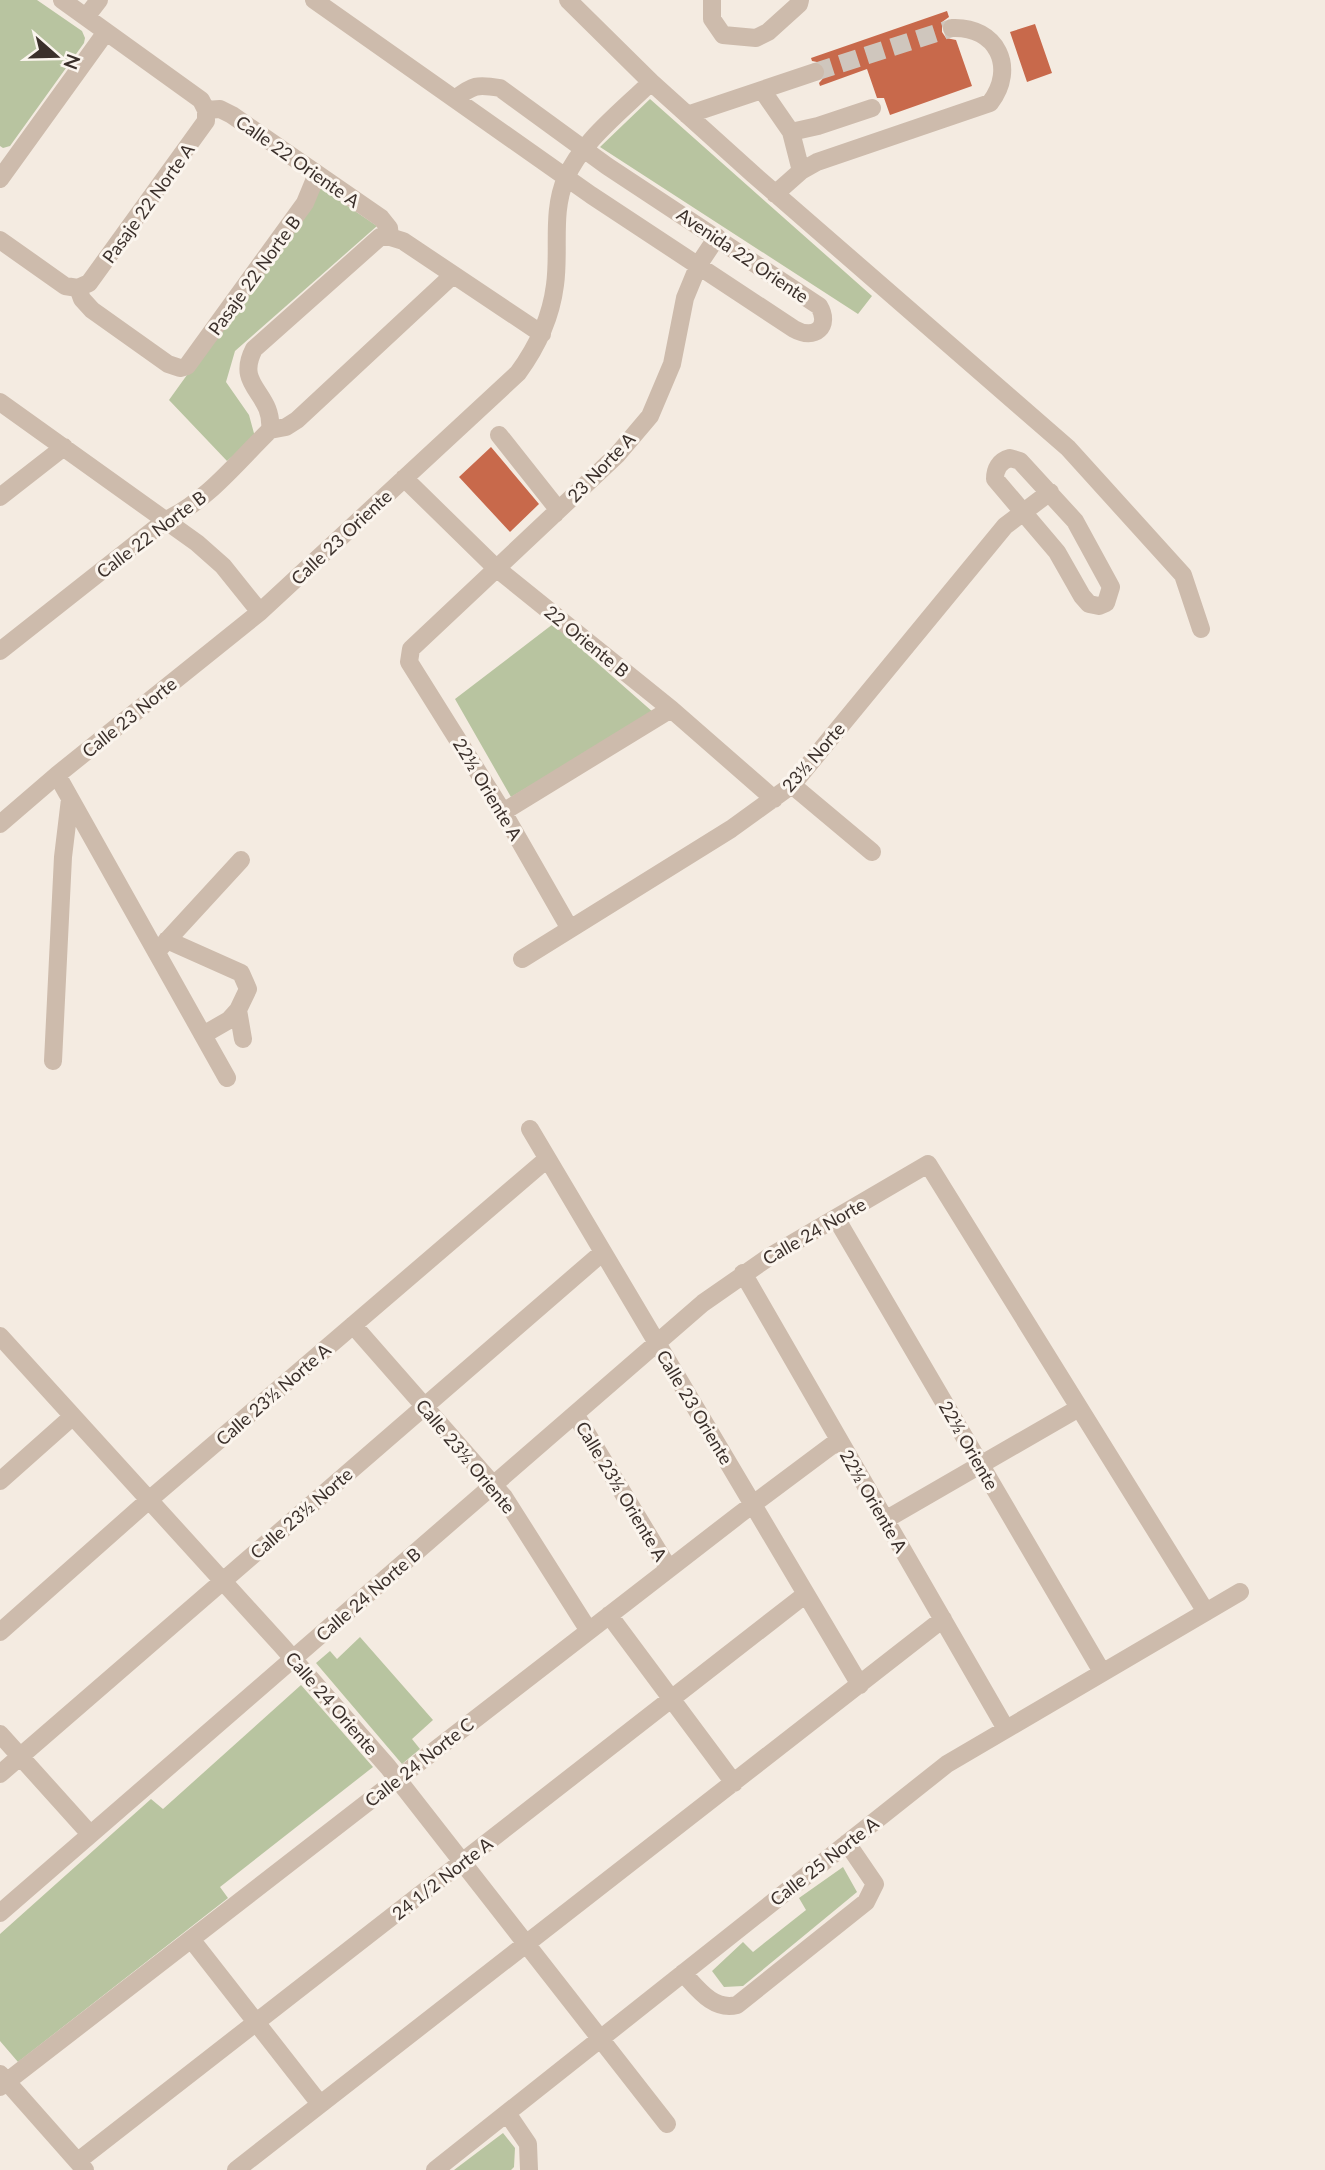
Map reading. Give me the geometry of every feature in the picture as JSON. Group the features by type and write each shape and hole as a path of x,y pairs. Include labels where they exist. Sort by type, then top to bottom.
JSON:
{"street":[{"name":"Calle 22 Oriente A","path":"62,0 201,100 206,110 226,111 381,218 389,228 390,237"},
{"path":"86,18 99,0"},
{"name":"Avenida 22 Oriente","path":"314,0 566,177 802,334 811,335 818,331 823,323 823,313 819,306 584,149 500,88 481,85 468,88 455,99"},
{"path":"568,0 651,82 775,194 1068,448 1183,575 1201,629"},
{"path":"712,0 712,19 723,35 756,38 768,32 802,1"},
{"path":"775,194 801,171 834,155 990,103 1001,83 1003,72 998,51 976,30 967,27 952,28"},
{"path":"0,179 106,32"},
{"path":"687,115 815,72"},
{"name":"Calle 23 Oriente","path":"260,612 518,373 542,334 555,284 558,204 566,177 584,149 651,82"},
{"path":"762,90 791,132 801,171"},
{"path":"791,132 872,108"},
{"name":"Pasaje 22 Norte A","path":"78,288 93,279 203,126 206,110"},
{"name":"Pasaje 22 Norte B","path":"78,288 82,299 92,310 168,364 180,368 191,362 305,203 317,174"},
{"path":"270,430 272,418 266,403 247,377 248,361 254,349 380,237 403,241 542,334"},
{"name":"23 Norte A","path":"411,649 617,455 650,416 672,364 685,298 699,264 716,237"},
{"path":"0,240 65,286 78,288"},
{"name":"Calle 22 Norte B","path":"0,651 166,520 183,513 270,430 286,427 297,420 453,275"},
{"path":"0,402 166,520 223,566 260,612"},
{"path":"499,435 557,508 555,514"},
{"path":"0,497 64,447"},
{"path":"1005,459 1020,461 1075,521 1111,587 1106,603 1099,606 1089,604 1057,552 1024,511 995,479 995,470 1005,459"},
{"name":"22 Oriente B","path":"404,478 496,568 671,709 775,799"},
{"name":"23½ Norte","path":"522,959 731,829 792,785 1005,526 1050,492"},
{"name":"Calle 23 Norte","path":"0,824 260,612"},
{"name":"22½ Oriente A","path":"411,649 409,662 503,812 570,929"},
{"path":"503,812 671,709"},
{"path":"57,775 162,946 203,1035 228,1079"},
{"path":"792,785 872,852"},
{"path":"53,1061 63,857 70,799"},
{"path":"162,946 241,860"},
{"path":"162,946 241,973 248,989 238,1010 229,1020 203,1035"},
{"path":"238,1010 243,1039"},
{"name":"Calle 23 Oriente","path":"530,1129 860,1685"},
{"name":"Calle 23½ Norte A","path":"0,1632 149,1500 547,1159"},
{"name":"Calle 24 Norte","path":"704,1303 743,1273 928,1164 1079,1408"},
{"name":"22½ Oriente","path":"836,1218 1102,1672"},
{"name":"Calle 23½ Norte","path":"0,1774 603,1252"},
{"name":"22½ Oriente A","path":"743,1273 1006,1729"},
{"name":"Calle 24 Norte B","path":"0,1913 704,1303"},
{"name":"Calle 23½ Oriente","path":"353,1325 510,1505 589,1631"},
{"name":"Calle 24 Oriente","path":"1,1339 293,1658 397,1779 667,2124"},
{"path":"885,1520 1079,1408 1206,1612"},
{"name":"Calle 23½ Oriente A","path":"575,1414 669,1569"},
{"path":"0,1481 72,1417"},
{"name":"Calle 24 Norte C","path":"2,2081 191,1939 839,1440"},
{"name":"Calle 25 Norte A","path":"435,2170 947,1764 1240,1592"},
{"name":"24 1/2 Norte A","path":"82,2166 256,2022 806,1594"},
{"path":"609,1615 733,1783"},
{"path":"236,2170 943,1619"},
{"path":"0,1734 90,1835"},
{"path":"683,1973 710,2001 727,2007 737,2005 866,1902 876,1884 847,1843"},
{"path":"191,1939 320,2104"},
{"path":"2,2081 82,2166"},
{"path":"507,2112 528,2144 529,2170"}],"green space":[{"path":"0,0 37,0 82,31 85,38 10,146 3,148 0,146"},
{"path":"650,99 872,296 858,314 600,147"},
{"path":"321,188 377,226 235,351 226,382 249,415 255,437 227,461 169,400"},
{"path":"553,624 654,713 511,797 455,699"},
{"path":"360,1637 433,1720 412,1739 420,1749 402,1764 316,1663 330,1651 337,1659"},
{"path":"301,1685 373,1767 220,1887 228,1898 18,2062 0,2041 0,1934 151,1799 163,1809"},
{"path":"843,1867 857,1892 743,1986 724,1987 712,1971 743,1942 753,1952 806,1910 799,1898"},
{"path":"503,2133 515,2148 514,2167 511,2170 454,2170"}],"building":[{"path":"947,11 949,17 942,22 942,32 946,38 956,40 972,86 890,115 884,98 877,98 867,69 820,86 819,83 826,75 825,68 822,63 812,61 811,58"},
{"path":"1035,24 1052,73 1027,82 1010,32"},
{"path":"491,447 539,504 510,532 459,477"}],"tunnel":[{"path":"815,72 952,28"}]}
